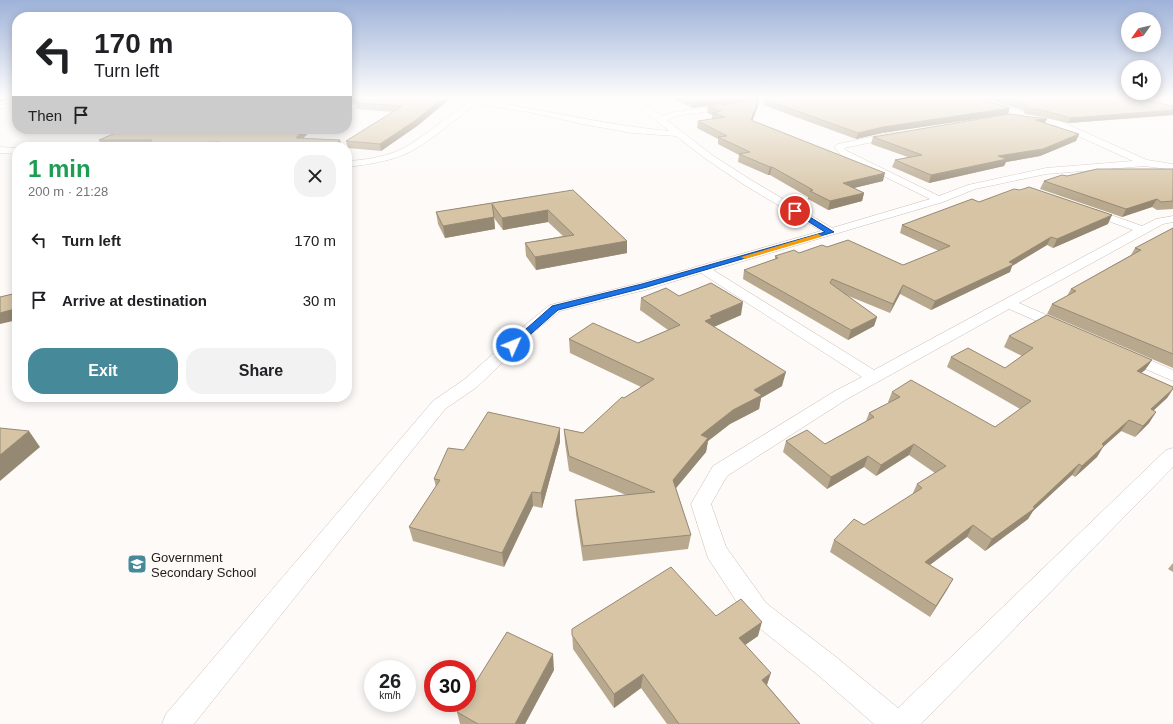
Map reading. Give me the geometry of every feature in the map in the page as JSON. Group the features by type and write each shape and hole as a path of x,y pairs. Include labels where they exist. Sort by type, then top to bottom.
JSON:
{"street":[{"path":"352,164 390,156 411,148 432,132"},
{"path":"653,132 680,134"},
{"path":"677,132 709,158 831,232"},
{"path":"1076,132 1145,163"},
{"path":"905,133 844,144 838,147 844,153 939,200"},
{"path":"0,150 12,151"},
{"path":"176,724 439,405 471,383 530,328 555,308 702,269 831,232 939,200 972,187 999,180 1046,171 1145,163 1173,167"},
{"path":"999,180 1021,188"},
{"path":"1078,208 1143,230"},
{"path":"894,724 827,666 757,611 716,551 701,504 720,471 841,395 1143,230 1160,221 1173,219"},
{"path":"702,269 874,377"},
{"path":"1009,304 1073,332"},
{"path":"1116,351 1173,376"},
{"path":"901,724 1173,455"}],"building":[{"path":"361,132 398,132 380,144 346,141"},
{"path":"719,132 781,132 885,173 843,183 864,193 830,201 810,191 813,190 772,167 739,154 750,152 718,137 727,136"},
{"path":"904,132 1072,132 1079,134 1043,149 998,156 1007,159 931,175 895,160 922,155 873,137"},
{"path":"113,134 300,134 296,138 340,140 337,142 150,142 152,140 99,140"},
{"path":"1097,169 1173,169 1173,201 1161,202 1157,199 1126,209 1044,181 1062,175 1067,176"},
{"path":"1029,187 1112,215 1057,239 1051,237 1009,262 1014,264 935,301 903,285 893,304 832,279 830,283 877,317 851,330 744,270 778,258 775,256 794,250 799,253 822,245 827,247 848,240 903,265 950,246 902,225 972,199 979,202 1014,189 1020,190"},
{"path":"573,190 627,241 535,257 525,243 574,235 548,210 502,218 492,204 494,217 443,226 436,212"},
{"path":"1173,228 1173,354 1052,304 1076,291 1071,289 1141,250 1135,248"},
{"path":"711,283 743,302 710,316 712,318 705,321 786,372 754,390 762,395 733,410 701,435 708,438 673,480 691,535 583,546 575,500 655,492 569,456 564,429 583,433 622,397 624,398 654,379 569,339 593,323 638,343 680,325 641,298 666,288 679,296"},
{"path":"12,294 12,310 0,313 0,297"},
{"path":"1047,315 1152,360 1137,371 1173,387 1173,389 1151,409 1156,412 1143,426 1129,420 1102,444 1104,446 1082,466 1079,464 1033,507 1035,508 992,539 973,525 925,562 953,579 936,606 834,540 854,519 864,525 922,488 917,484 946,466 914,444 881,465 868,456 831,477 786,441 807,430 825,444 874,417 869,413 900,397 892,392 911,380 995,427 1031,401 951,357 968,348 1005,368 1033,348 1009,336"},
{"path":"488,412 560,428 541,493 532,492 502,553 409,527 440,480 434,479 448,448 464,450"},
{"path":"0,428 29,431 0,455"},
{"path":"671,567 716,616 741,599 762,622 739,638 771,673 762,680 800,724 679,724 643,674 614,694 572,635 572,629"},
{"path":"507,632 553,654 515,724 478,724 457,712 476,712 476,682"}],"slow traffic":[{"path":"745,257 818,236"}],"place":[{"name":"Government Secondary School","path":"137,564"}],"route":[{"path":"513,345 530,328 555,308 644,286 831,232 795,211"}]}
